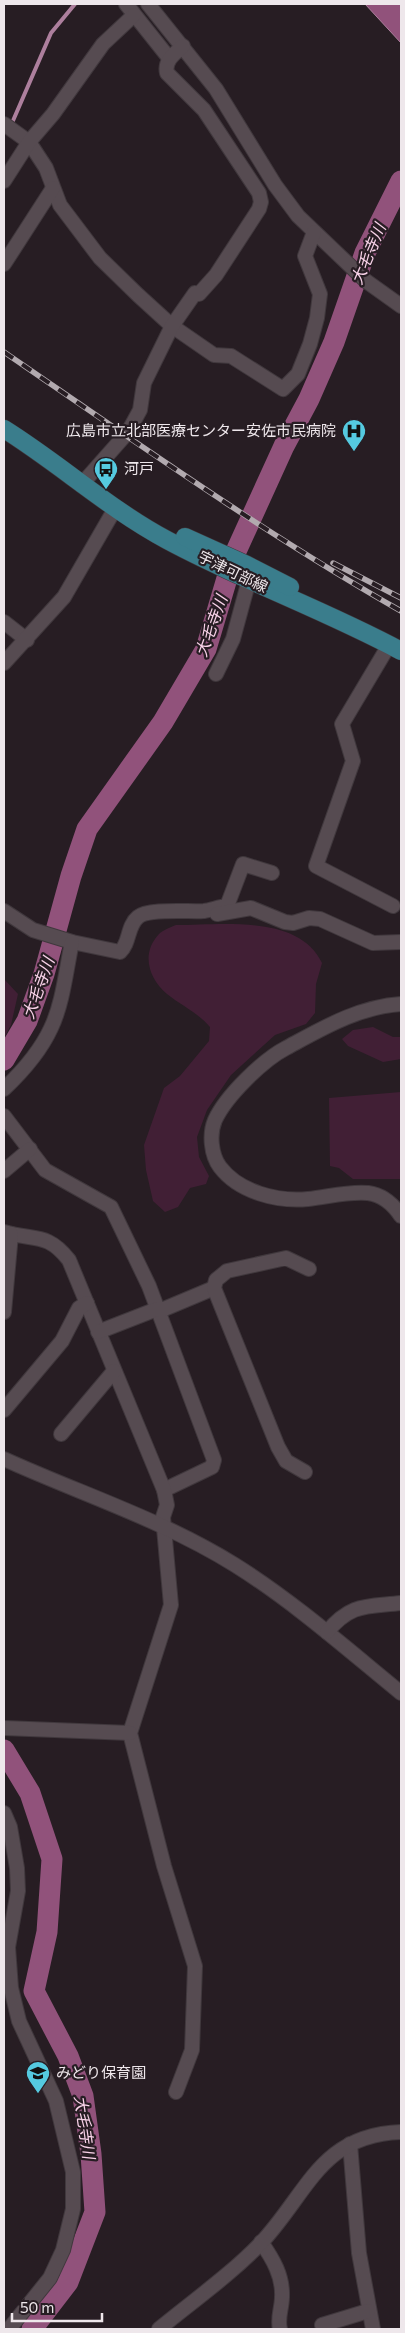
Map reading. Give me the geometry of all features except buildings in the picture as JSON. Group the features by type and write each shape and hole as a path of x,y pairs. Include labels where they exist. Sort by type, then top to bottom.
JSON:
{"main road":[{"name":"宇津可部線","path":"4,429 27,444 81,486 167,540 219,559 247,574 326,608 355,627 395,648"}],"street":[{"path":"148,4 216,89 275,185 298,216 366,281 401,306"},
{"path":"4,181 29,142 130,9 169,58"},
{"path":"81,486 128,432 140,410 144,383 172,326 195,293 200,294 216,276 259,209 261,202 258,193 204,110 167,73 166,68 169,58 183,46"},
{"path":"4,124 29,142 46,168 60,205 100,258 172,326 214,355 231,356 283,389 298,374 315,329 320,294 305,256 314,232"},
{"path":"4,264 53,188"},
{"path":"4,663 27,640 64,597 116,507"},
{"path":"216,674 233,638 247,574"},
{"path":"4,622 27,640"},
{"path":"394,906 316,866 353,761 342,724 395,648"},
{"path":"4,911 33,930 69,941 120,952 124,948 132,924 139,916 149,913 205,911 227,906 243,864 272,873"},
{"path":"205,911 219,914 251,908 285,922 293,923 309,918 320,919 373,943 401,942"},
{"path":"4,1089 34,1057 52,1028 62,990 69,941"},
{"path":"401,1004 364,1010 344,1017 281,1050 259,1069 220,1109 213,1124 212,1139 213,1153 228,1177 256,1193 306,1200 354,1193 369,1193 380,1196 391,1203 401,1216"},
{"path":"4,1116 44,1170 111,1207 149,1286 214,1460 212,1467 164,1490"},
{"path":"4,1171 30,1149"},
{"path":"4,1312 8,1233 48,1240 60,1249 69,1260 164,1490 167,1504 163,1517 166,1527 171,1605 130,1733 164,1866 195,1966 192,2050 176,2092"},
{"path":"306,1472 286,1461 278,1447 214,1288 216,1280 227,1271 286,1258 309,1270"},
{"path":"98,1332 156,1309 164,1309 214,1288"},
{"path":"4,1410 62,1341 79,1308 87,1303"},
{"path":"60,1434 114,1371"},
{"path":"4,1459 166,1527 234,1565 283,1597 401,1693"},
{"path":"326,1632 338,1618 352,1609 401,1603"},
{"path":"4,1728 130,1733"},
{"path":"4,1813 10,1827 18,1868 18,1891 8,1948 11,1988 19,2021 56,2101 73,2172 73,2209 63,2250 50,2278 9,2329"},
{"path":"159,2329 230,2272 261,2242 327,2160 350,2144 374,2135 401,2132"},
{"path":"350,2144 359,2253 368,2311 373,2329"},
{"path":"261,2242 276,2264 282,2296 278,2322 280,2329"},
{"path":"322,2325 368,2311"}],"shaded area":[{"path":"365,4 401,4 401,43"},
{"path":"236,924 278,929 296,936 311,947 322,963 316,984 315,1013 306,1024 275,1035 231,1075 207,1110 197,1137 199,1157 209,1176 206,1184 190,1188 178,1207 165,1212 153,1201 146,1170 144,1145 164,1088 180,1076 209,1041 210,1027 195,1013 160,988 151,973 149,957 153,941 161,933 176,925"},
{"path":"4,979 18,994 11,1025 4,1038"},
{"path":"373,1027 393,1037 401,1037 401,1059 383,1062 348,1046 342,1039 353,1030"},
{"path":"401,1092 401,1179 353,1179 339,1168 330,1166 329,1098"}],"waterway":[{"path":"12,123 51,33 75,4"},
{"name":"大毛寺川","path":"4,1060 27,1021 44,974 71,876 87,829 163,722 206,649 233,558 284,446 309,399 334,342 365,253 401,181"},
{"name":"大毛寺川","path":"4,1750 30,1793 52,1859 47,1932 34,1991 68,2056 83,2096 91,2154 95,2212 68,2282 32,2329"}],"railway":[{"path":"4,352 249,518 401,611"},
{"path":"333,563 401,598"}],"place":[{"name":"広島市立北部医療センター安佐市民病院","path":"354,452"},
{"name":"河戸","path":"106,490"},
{"name":"みどり保育園","path":"38,2094"}]}
